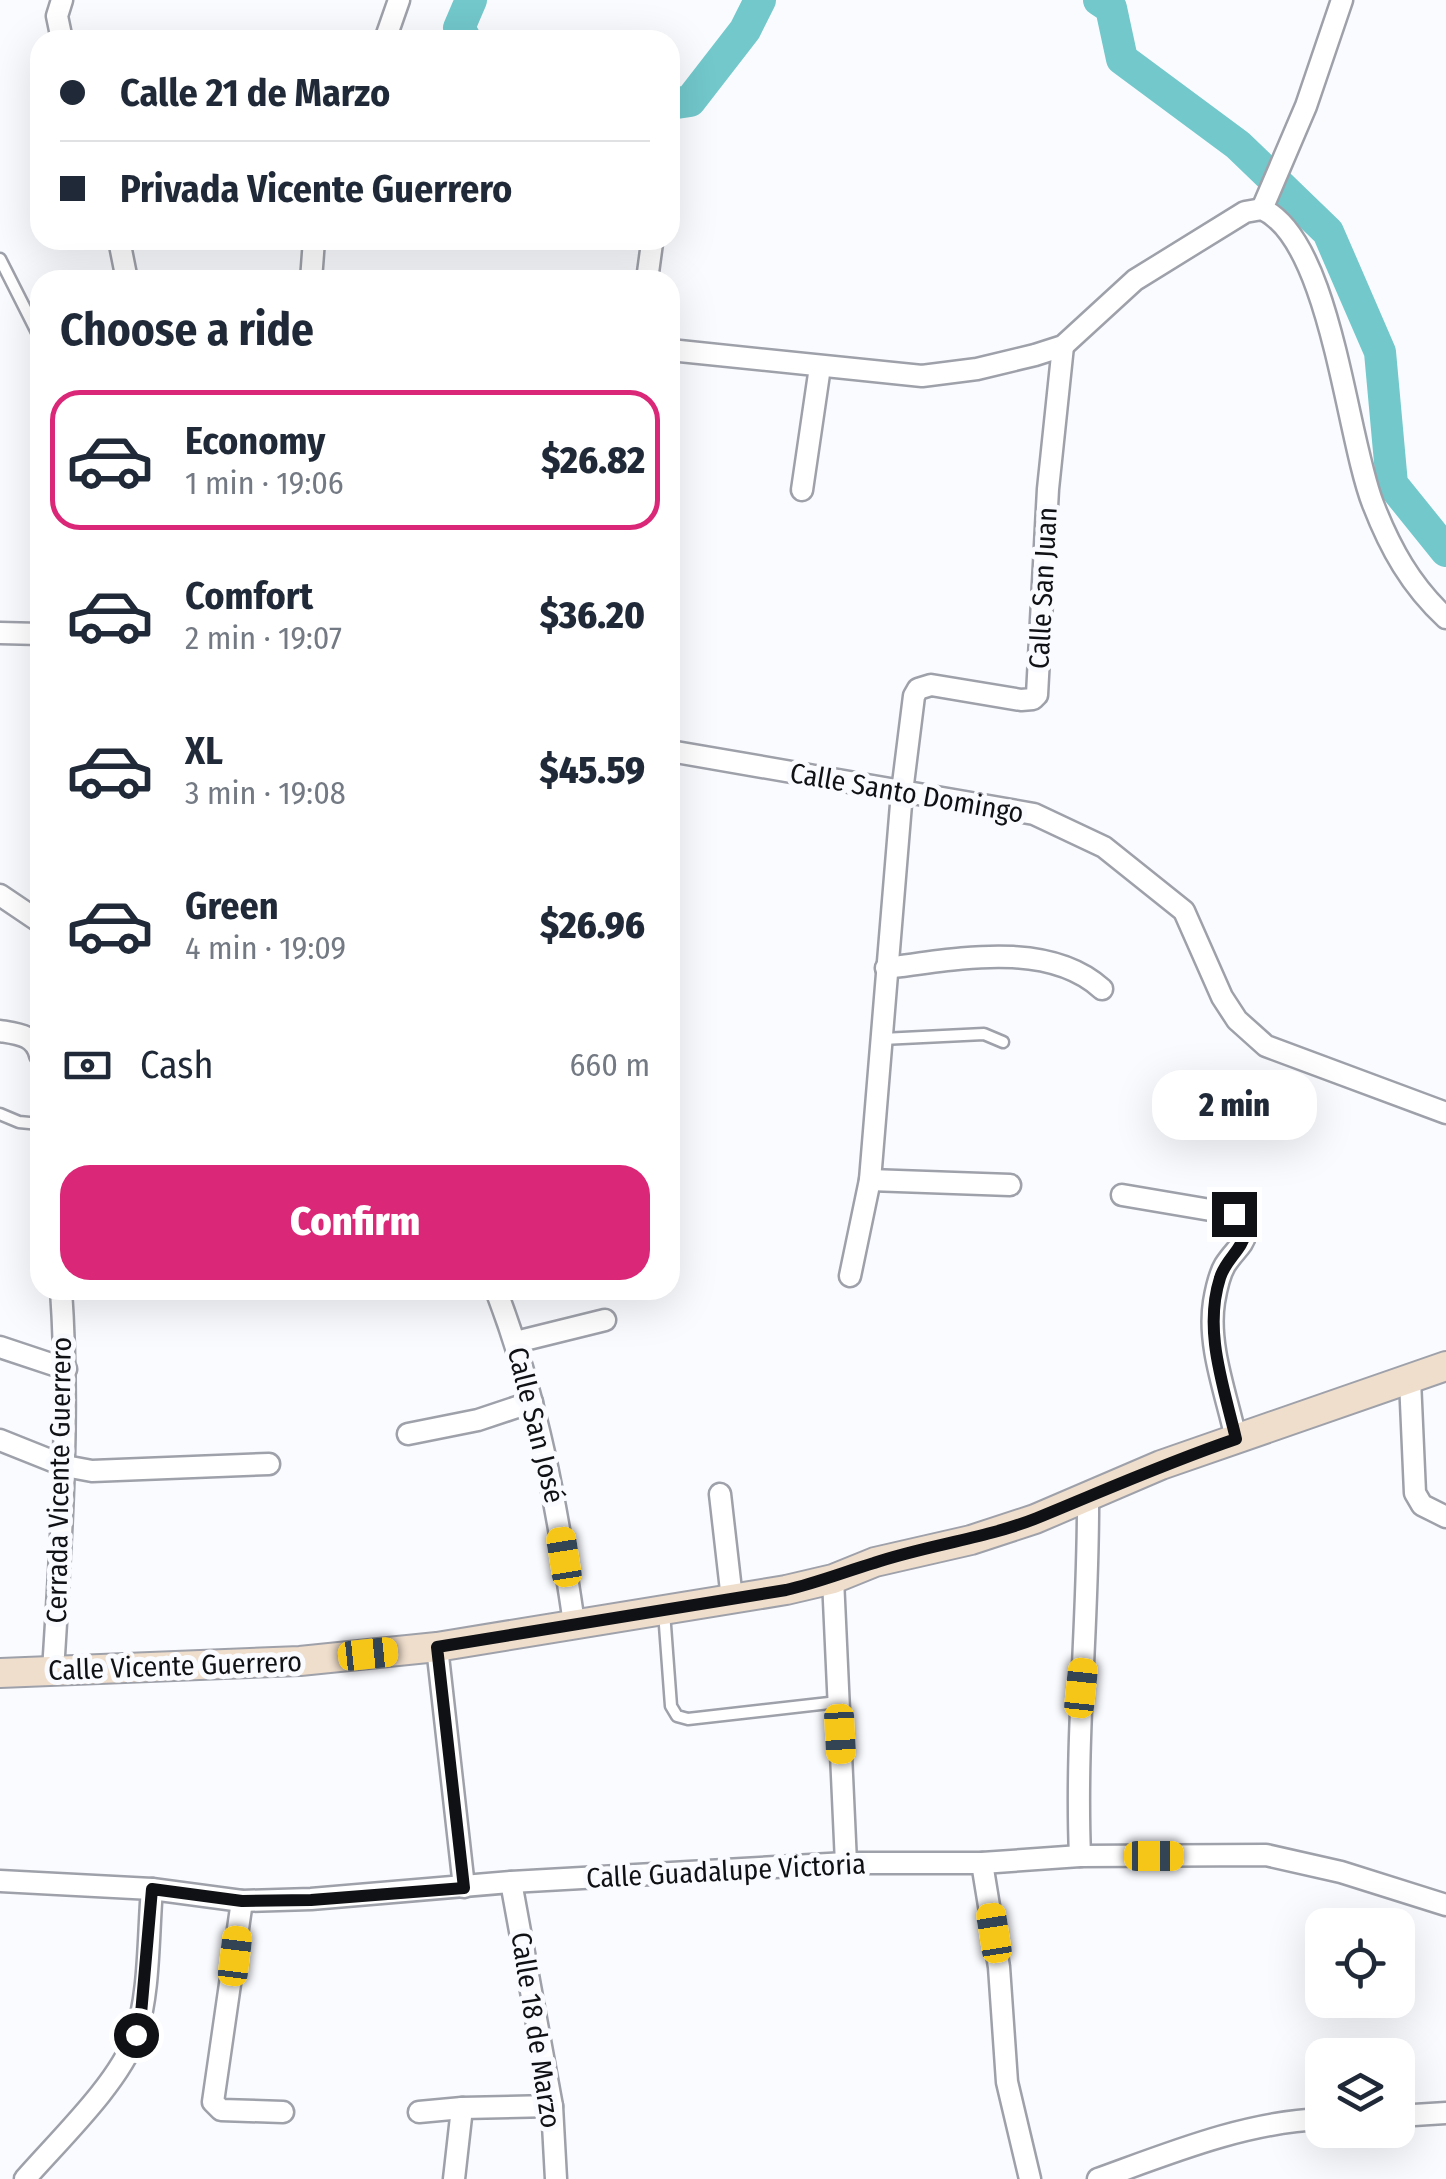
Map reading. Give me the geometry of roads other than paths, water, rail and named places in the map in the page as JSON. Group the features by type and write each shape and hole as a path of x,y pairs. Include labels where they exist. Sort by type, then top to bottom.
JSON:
{"street":[{"path":"60,30 57,16 62,0"},
{"path":"388,30 399,0"},
{"path":"1262,209 1306,106 1342,0"},
{"path":"680,351 892,374 944,375 1063,346 1135,280 1245,212 1262,209"},
{"path":"1262,209 1282,226 1300,251 1324,306 1372,504 1404,572 1446,618"},
{"name":"Calle San Juan","path":"850,1276 870,1180 902,792 914,696 918,689 937,686 1028,700 1037,695 1048,489 1063,346"},
{"path":"802,490 820,367"},
{"path":"0,633 30,634"},
{"name":"Calle Santo Domingo","path":"680,754 1034,814 1104,848 1184,911 1222,996 1237,1020 1266,1046 1446,1114"},
{"path":"0,895 30,915"},
{"path":"886,968 993,958 1050,961 1088,977 1102,990"},
{"path":"0,1031 30,1039"},
{"path":"870,1180 1010,1185"},
{"path":"1122,1195 1234,1214 1242,1223 1244,1241 1220,1276 1212,1326 1236,1439"},
{"name":"Cerrada Vicente Guerrero","path":"54,1671 65,1466 66,1369 61,1300"},
{"name":"Calle San José","path":"500,1300 516,1342 555,1492 574,1623"},
{"path":"516,1342 605,1320"},
{"path":"0,1347 66,1369"},
{"name":"Calle Vicente Guerrero","path":"0,1673 300,1661 437,1647 732,1600 833,1579 875,1562 971,1540 1035,1518 1236,1439 1446,1366"},
{"path":"1410,1380 1415,1493 1422,1505 1446,1517"},
{"path":"408,1434 478,1420 532,1402"},
{"path":"0,1440 65,1466 92,1471 269,1464"},
{"path":"720,1494 732,1600"},
{"path":"1080,1856 1079,1712 1088,1495"},
{"path":"833,1579 846,1863"},
{"path":"437,1647 464,1888"},
{"name":"Calle Guadalupe Victoria","path":"0,1881 152,1889 242,1901 311,1900 510,1882 846,1863 1266,1855 1340,1872 1446,1905"},
{"path":"982,1863 999,1968 1007,2082 1030,2179"},
{"name":"Calle 18 de Marzo","path":"510,1882 552,2106 556,2179"},
{"path":"25,2179 90,2105 132,2046 141,2014 152,1889"},
{"path":"242,1901 213,2102 221,2110 283,2112"},
{"path":"420,2112 552,2106"},
{"path":"454,2179 462,2108"},
{"path":"1415,2115 1446,2113"},
{"path":"1098,2179 1218,2137 1305,2120"}],"lane":[{"path":"0,259 30,318"},
{"path":"882,1039 984,1034 1003,1042"},
{"path":"0,1114 30,1123"},
{"path":"664,1610 671,1706 677,1716 688,1720 838,1702"}],"waterway":[{"path":"460,30 471,0"},
{"path":"680,102 690,101 745,30 760,0"},
{"path":"1099,0 1111,8 1122,59 1238,145 1328,232 1380,352 1392,484 1446,551"}]}
